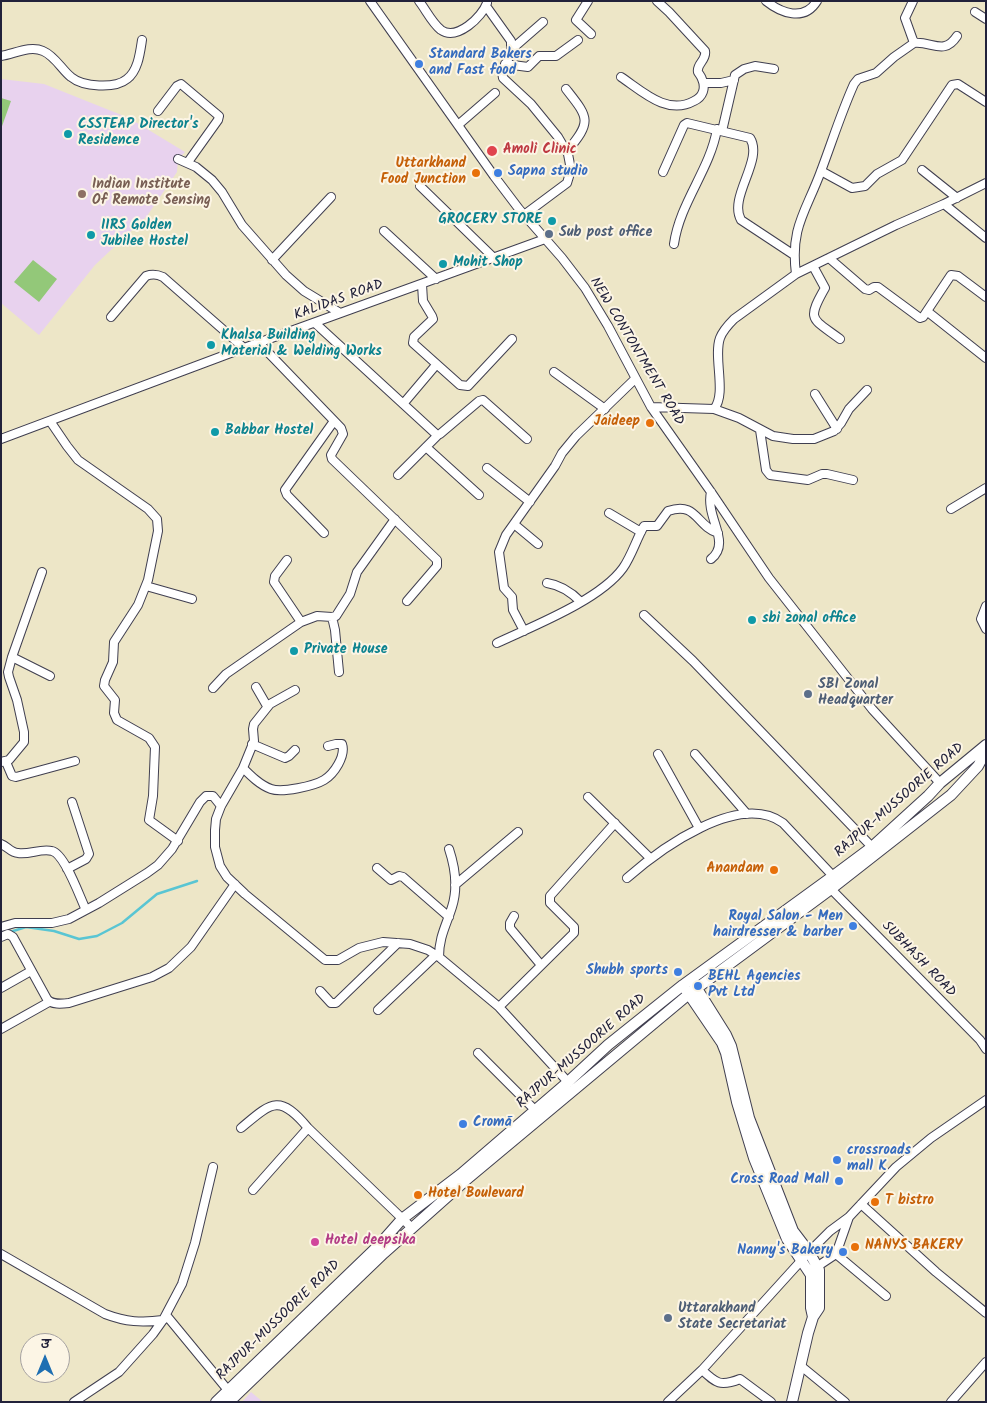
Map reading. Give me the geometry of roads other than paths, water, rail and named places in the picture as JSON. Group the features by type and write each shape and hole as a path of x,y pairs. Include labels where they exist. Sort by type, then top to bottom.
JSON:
{"main road":[{"name":"RAJPUR-MUSSOORIE ROAD","path":"229,1402 412,1228 690,987 872,846 986,745"},
{"name":"RAJPUR-MUSSOORIE ROAD","path":"216,1402 227,1389 379,1245 402,1220 461,1174 608,1045 831,889 951,793 978,766 986,751"},
{"path":"951,780 954,783 951,793 942,797 938,794 941,783 951,780"},
{"path":"690,987 726,1035 731,1046 749,1118 811,1275 811,1308 814,1317"},
{"path":"792,1402 814,1317 819,1308 818,1266 806,1260"}],"street":[{"path":"419,1 438,26 445,32 456,31 470,25 481,14 487,4 510,38 512,49"},
{"path":"588,1 576,20 591,34"},
{"path":"621,77 658,102 674,106 686,105 700,98 703,93 704,84 698,71 705,58 705,51 657,1"},
{"path":"766,1 790,14 808,10 817,1"},
{"path":"913,1 905,18 914,43"},
{"name":"NEW CONTONTMENT ROAD","path":"373,2 494,176 524,215 558,252 585,288 597,306 651,407 711,492 749,551 789,606 872,709 941,783"},
{"path":"975,12 986,19"},
{"path":"524,215 567,183 571,170 567,151 531,104 503,78 502,72 512,49 543,22"},
{"path":"796,274 794,255 797,226 822,171 836,126 856,82 876,73 914,43 942,47 953,42 957,36"},
{"path":"1,56 38,49 49,55 72,78 81,83 90,86 115,84 127,79 132,74 140,56 142,40"},
{"path":"505,64 528,67 539,56 556,56 578,40"},
{"path":"674,244 680,217 713,146 734,80 739,72 748,67 763,66 774,69"},
{"path":"704,84 734,80"},
{"path":"158,111 177,86 181,84 219,116 188,162"},
{"path":"822,171 847,186 852,188 860,187 870,182 877,174 902,160 952,85 958,84 986,102"},
{"path":"566,89 583,111 585,117 581,133 567,151"},
{"path":"458,125 495,93"},
{"path":"664,172 685,124 747,136 752,140 753,152 738,204 738,215 741,220 794,255"},
{"path":"178,159 188,162 217,186 237,218 295,284 340,313"},
{"path":"922,170 957,198"},
{"path":"714,409 717,406 719,394 718,347 722,333 734,318 796,274 896,225 957,198 986,182"},
{"path":"420,186 494,257"},
{"path":"272,260 331,197"},
{"path":"944,204 986,238"},
{"path":"384,231 436,279"},
{"name":"KALIDAS ROAD","path":"1,439 244,348 545,239"},
{"path":"829,258 866,290 878,287 917,317 923,317 928,312 951,275 958,276 986,297"},
{"path":"813,266 825,288 813,314 818,322 840,339"},
{"path":"111,317 146,276 157,274 162,276 244,348"},
{"path":"422,284 423,302 433,317 414,337 413,343 460,385 466,386 512,339"},
{"path":"928,312 986,358"},
{"path":"315,323 438,435"},
{"path":"259,343 341,428 343,434 331,455 332,459 436,557 438,561 437,566 407,601"},
{"path":"403,404 436,365"},
{"path":"554,372 605,408"},
{"path":"524,631 513,610 512,597 504,588 499,552 506,535 562,453 636,379"},
{"path":"651,407 714,409 739,418 760,430 781,437 807,439 827,435 837,429 849,409 867,390"},
{"path":"815,394 837,429"},
{"path":"398,474 438,435 479,401 483,400 527,438"},
{"path":"50,421 66,446 78,460 148,509 157,519 158,531 146,586 138,605 114,642 114,659 104,680 104,686 115,700 114,713 117,720 148,738 153,744 155,768 149,820 178,841"},
{"path":"324,533 287,495 285,490 334,421"},
{"path":"760,430 766,470 770,475 808,480 822,474 827,474 853,480"},
{"path":"426,447 479,495"},
{"path":"487,468 530,502"},
{"path":"951,509 986,488"},
{"path":"711,492 709,500 710,509 718,533 720,548 711,559"},
{"path":"609,513 643,529 658,526 668,511 685,509 696,514 706,528 718,533"},
{"path":"213,688 226,674 301,622 317,616 332,617 339,611 350,594 357,572 395,519"},
{"path":"514,524 538,544"},
{"path":"497,643 563,612 604,586 619,573 643,529"},
{"path":"287,560 274,580 301,622"},
{"path":"42,572 12,658 9,678 17,700 25,738 22,746 3,762 12,776 16,778 76,761"},
{"path":"547,583 562,587 581,602"},
{"path":"146,586 192,599"},
{"path":"986,606 981,619 986,629"},
{"path":"644,615 693,661 872,846"},
{"path":"332,617 339,672"},
{"path":"12,658 50,676"},
{"path":"256,687 267,706"},
{"path":"295,690 267,706 254,724 254,739 243,768 221,806 214,830 217,857 227,877 325,960 338,960 359,948 383,942 420,947 438,956 499,1007 568,1082"},
{"path":"252,744 285,758 295,750"},
{"path":"243,768 272,789 287,790 320,782 325,780 333,771 342,754 342,744 328,746"},
{"path":"658,754 699,828"},
{"path":"695,754 747,814"},
{"path":"928,796 931,784 930,772"},
{"path":"1,927 15,923 43,924 60,922 86,910 147,873 165,858 178,841 202,799 206,796 214,796 221,806"},
{"path":"588,797 650,858"},
{"path":"67,869 86,859 89,854 72,802"},
{"path":"627,878 675,840 723,819 747,814 768,815 776,818 834,876"},
{"path":"499,1007 576,930 550,903 550,896 616,823"},
{"path":"455,885 518,832"},
{"path":"1,844 16,854 45,850 56,852 67,869 86,910"},
{"path":"378,1010 438,956 440,937 454,899 454,864 449,849"},
{"path":"377,868 391,880 399,876 403,877 448,917"},
{"path":"1,938 8,934 13,937 44,996 50,1002 69,1004 112,991 161,973 169,968 192,947 235,884"},
{"name":"SUBHASH ROAD","path":"831,889 980,1040 986,1049"},
{"path":"514,916 510,923 510,928 542,965"},
{"path":"320,992 331,1003 336,1003 398,943"},
{"path":"1,988 31,971"},
{"path":"1,1029 50,1002"},
{"path":"980,1040 986,1032"},
{"path":"478,1053 535,1110"},
{"path":"668,1402 702,1370 806,1260 830,1231 849,1217 896,1166 986,1100"},
{"path":"241,1128 266,1108 274,1105 287,1107 412,1228"},
{"path":"253,1190 308,1128"},
{"path":"74,1402 119,1372 165,1318 182,1284 195,1243 213,1167"},
{"path":"861,1204 942,1278 986,1313"},
{"path":"806,1260 818,1266 836,1254 849,1217"},
{"path":"836,1254 886,1296"},
{"path":"2,1255 105,1314 123,1321 141,1323 165,1318"},
{"path":"165,1318 227,1389"},
{"path":"951,1402 986,1362"},
{"path":"801,1366 845,1402"},
{"path":"702,1370 715,1382 730,1383 740,1379 771,1402"}],"waterway":[{"path":"10,932 26,927 54,931 79,939 97,936 122,923 157,894 197,881"}],"place":[{"name":"Standard Bakers and Fast food","path":"419,64"},
{"name":"CSSTEAP Director's Residence","path":"68,134"},
{"name":"Amoli Clinic","path":"492,151"},
{"name":"Uttarkhand Food Junction","path":"476,173"},
{"name":"Sapna studio","path":"498,173"},
{"name":"Indian Institute Of Remote Sensing","path":"82,194"},
{"name":"GROCERY STORE","path":"552,221"},
{"name":"Sub post office","path":"549,234"},
{"name":"IIRS Golden Jubilee Hostel","path":"91,235"},
{"name":"Mohit Shop","path":"443,264"},
{"name":"Khalsa Building Material & Welding Works","path":"211,345"},
{"name":"Jaideep","path":"650,423"},
{"name":"Babbar Hostel","path":"215,432"},
{"name":"sbi zonal office","path":"752,620"},
{"name":"Private House","path":"294,651"},
{"name":"SBI Zonal Headquarter","path":"808,694"},
{"name":"Anandam","path":"774,870"},
{"name":"Royal Salon - Men hairdresser & barber","path":"853,926"},
{"name":"Shubh sports","path":"678,972"},
{"name":"BEHL Agencies Pvt Ltd","path":"698,986"},
{"name":"Cromā","path":"463,1124"},
{"name":"crossroads mall K","path":"837,1160"},
{"name":"Cross Road Mall","path":"839,1181"},
{"name":"Hotel Boulevard","path":"418,1195"},
{"name":"T bistro","path":"875,1202"},
{"name":"Hotel deepsika","path":"315,1242"},
{"name":"NANYS BAKERY","path":"855,1247"},
{"name":"Nanny's Bakery","path":"843,1252"},
{"name":"Uttarakhand State Secretariat","path":"668,1318"}]}
